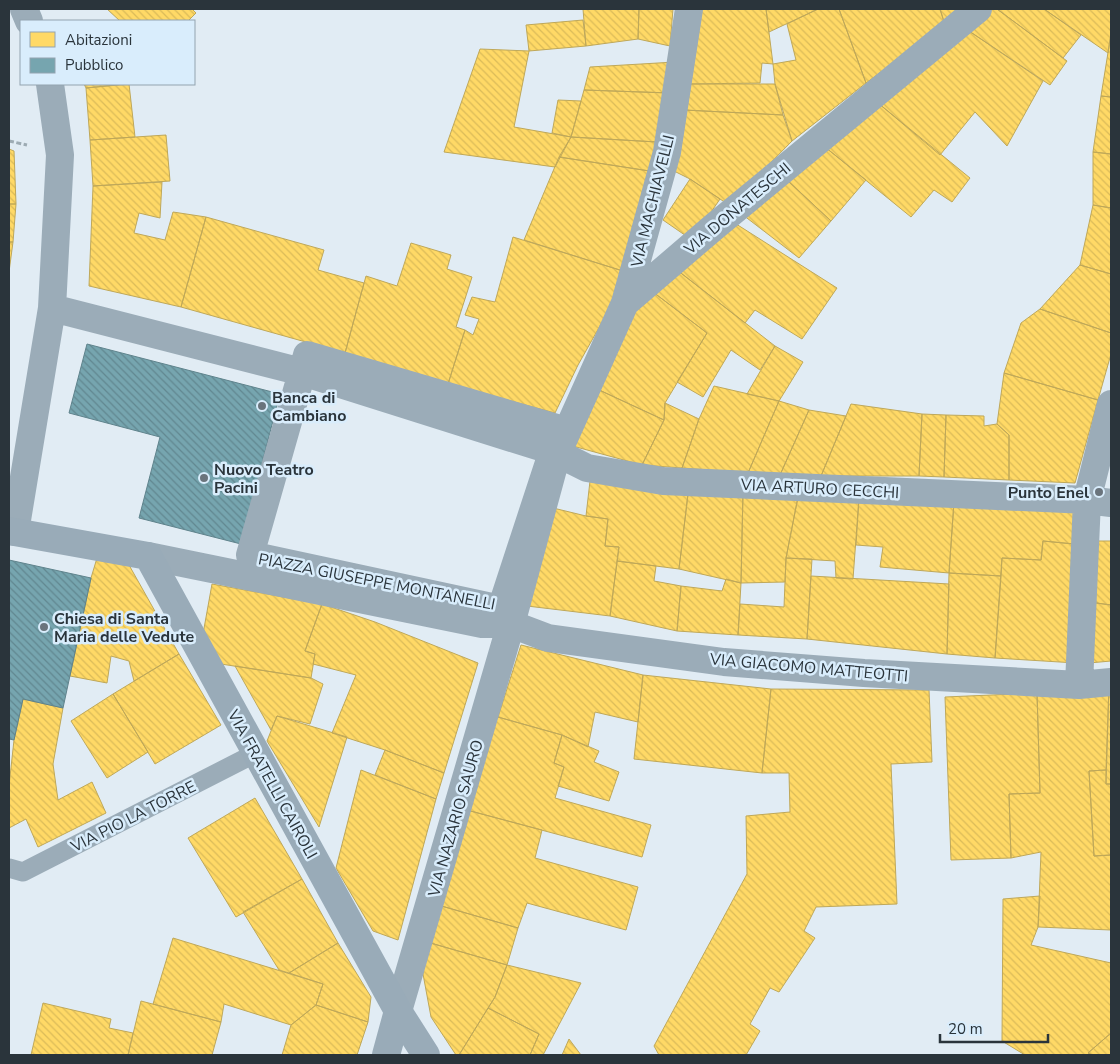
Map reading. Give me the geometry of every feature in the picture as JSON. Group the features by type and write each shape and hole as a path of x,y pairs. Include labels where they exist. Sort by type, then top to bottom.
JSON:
{"street":[{"name":"VIA MACHIAVELLI","path":"625,302 667,152 689,9"},
{"name":"VIA DONATESCHI","path":"555,452 625,302 978,9"},
{"path":"50,85 60,155 52,308 12,532 148,556"},
{"path":"52,308 302,372 555,452"},
{"name":"PIAZZA GIUSEPPE MONTANELLI","path":"302,372 250,555 501,609 555,452"},
{"path":"1079,685 1111,404"},
{"name":"PIAZZA GIUSEPPE MONTANELLI","path":"148,556 482,624 511,624 555,452"},
{"name":"VIA ARTURO CECCHI","path":"555,452 587,468 663,481 1099,502"},
{"name":"VIA FRATELLI CAIROLI","path":"148,556 398,1011 426,1055"},
{"name":"VIA GIACOMO MATTEOTTI","path":"511,624 548,638 724,662 864,673 1079,685 1111,682"},
{"name":"VIA NAZARIO SAURO","path":"398,1011 511,624"},
{"path":"386,1055 398,1011"}],"lane":[{"name":"VIA PIO LA TORRE","path":"9,868 23,872 256,753"}],"building: Abitazioni":[{"path":"107,9 192,9 196,13 189,20 119,20"},
{"path":"583,9 639,9 638,39 586,46"},
{"path":"639,9 673,9 670,46 638,39"},
{"path":"697,9 766,9 773,64 762,63 760,83 688,84"},
{"path":"766,9 818,9 769,32"},
{"path":"818,9 839,9 866,83 792,141 775,84 773,64 796,60 787,24"},
{"path":"839,9 940,9 945,25 866,83"},
{"path":"940,9 959,9 945,25"},
{"path":"988,9 997,9 1067,61 1050,85 963,27"},
{"path":"997,9 1044,9 1081,35 1063,58"},
{"path":"1044,9 1111,9 1111,34 1108,53"},
{"path":"583,20 586,46 529,51 526,25"},
{"path":"963,27 1043,81 1007,146 975,112 940,155 878,103"},
{"path":"1111,34 1111,97 1101,96"},
{"path":"480,49 529,51 514,127 571,137 555,167 444,152"},
{"path":"675,62 670,93 584,90 590,67"},
{"path":"688,84 775,84 783,115 684,110"},
{"path":"84,85 114,85 86,88"},
{"path":"129,85 135,137 90,140 86,88"},
{"path":"584,90 670,93 657,142 571,137"},
{"path":"1101,96 1111,97 1111,154 1093,152"},
{"path":"558,100 581,101 571,137 552,133"},
{"path":"878,103 970,178 952,202 934,190 911,217 825,147"},
{"path":"684,110 783,115 792,141 729,205 690,179 674,171"},
{"path":"166,135 170,181 93,186 90,140"},
{"path":"571,137 657,142 656,172 559,157"},
{"path":"825,147 866,180 831,221 787,180"},
{"path":"9,149 14,151 16,204 9,204"},
{"path":"1093,152 1111,154 1111,208 1093,205"},
{"path":"559,157 656,172 623,271 524,240"},
{"path":"690,179 720,199 692,240 663,220"},
{"path":"787,180 831,221 799,258 743,215"},
{"path":"162,182 160,218 139,213 134,233 165,240 173,212 206,217 181,307 89,286 93,186"},
{"path":"9,204 16,204 13,242 9,242"},
{"path":"1093,205 1111,208 1111,274 1080,265"},
{"path":"206,217 324,250 318,270 364,283 345,353 181,307"},
{"path":"733,222 837,288 802,339 755,310 745,323 677,270"},
{"path":"513,237 623,271 610,308 578,365 555,413 448,384 465,330 473,335 479,319 465,315 472,297 495,302"},
{"path":"9,242 13,242 9,272"},
{"path":"411,243 451,255 447,269 472,277 456,327 465,330 448,384 345,353 366,276 397,286"},
{"path":"1080,265 1111,274 1111,333 1040,309"},
{"path":"677,270 775,346 760,370 731,350 703,397 677,382 707,333 653,292"},
{"path":"653,292 707,333 665,403 664,420 597,389 628,315"},
{"path":"1040,309 1111,333 1111,354 1098,400 1004,373 1021,323"},
{"path":"775,346 803,362 779,401 747,394"},
{"path":"1004,373 1098,400 1075,483 1009,480 1009,435 997,424"},
{"path":"714,386 779,401 748,473 682,468 699,419"},
{"path":"597,389 664,420 642,465 569,445"},
{"path":"779,401 809,410 780,475 748,473"},
{"path":"665,403 699,419 682,468 642,465 664,420"},
{"path":"851,404 922,414 919,476 821,476"},
{"path":"809,410 846,416 821,476 780,475"},
{"path":"922,414 946,415 944,477 919,476"},
{"path":"946,415 984,416 984,426 997,424 1009,435 1009,480 944,477"},
{"path":"590,481 688,494 679,569 617,561 619,547 605,546 608,519 586,516"},
{"path":"743,492 741,583 679,569 688,494"},
{"path":"743,492 799,492 786,558 785,582 741,583"},
{"path":"799,492 859,498 853,579 836,578 835,561 786,558"},
{"path":"859,498 954,502 949,573 880,567 883,547 856,545"},
{"path":"954,502 1076,509 1074,544 1043,541 1041,560 1002,558 1001,576 949,573"},
{"path":"549,507 608,519 605,546 619,547 610,616 527,606"},
{"path":"1043,541 1074,544 1076,663 995,658 1002,558 1041,560"},
{"path":"1095,541 1111,541 1111,605 1089,602"},
{"path":"97,558 129,565 179,654 134,681 129,661 111,656 107,683 70,676"},
{"path":"786,558 812,559 807,639 738,635 740,604 784,607"},
{"path":"617,561 656,566 654,581 681,586 677,631 610,616"},
{"path":"949,573 1001,576 995,658 947,654"},
{"path":"811,576 949,584 947,654 807,639"},
{"path":"726,579 741,583 738,635 677,631 681,586 722,591"},
{"path":"212,584 322,604 305,651 315,654 311,678 221,664 203,634"},
{"path":"1089,602 1111,605 1111,661 1089,663"},
{"path":"322,604 375,622 478,663 444,773 385,750 332,733 356,675 313,664 315,654 305,651"},
{"path":"521,645 643,675 638,722 595,712 588,747 562,735 498,717"},
{"path":"179,654 221,725 155,764 113,694"},
{"path":"235,666 311,678 323,684 310,724 277,716 271,730"},
{"path":"643,675 771,689 762,773 634,759"},
{"path":"1109,686 1106,770 1089,771 1094,856 1111,855 1111,930 1038,927 1041,852 1011,858 1009,794 1040,793 1037,693"},
{"path":"1109,686 1111,686 1111,784 1106,784"},
{"path":"771,689 929,690 932,762 891,764 897,904 816,907 804,931 815,938 779,992 770,988 750,1024 760,1031 746,1055 659,1055 654,1046 747,874 746,816 790,812 789,773 762,773"},
{"path":"1037,693 1040,793 1009,794 1011,858 951,860 945,697"},
{"path":"113,694 148,752 107,778 71,721"},
{"path":"23,699 63,708 53,764 58,800 92,782 106,813 38,847 26,819 9,828 9,786 14,740"},
{"path":"487,714 562,735 554,763 564,767 555,798 651,825 642,857 463,809"},
{"path":"277,716 347,737 319,827 267,741"},
{"path":"562,735 599,751 594,762 619,772 609,801 558,786 564,767 554,763"},
{"path":"385,750 444,773 436,799 375,775"},
{"path":"361,770 436,799 398,940 373,931 336,868"},
{"path":"1106,770 1106,784 1111,784 1111,855 1094,856 1089,771"},
{"path":"255,798 302,879 236,917 188,838"},
{"path":"463,809 542,830 535,858 638,887 626,930 527,903 518,928 438,905"},
{"path":"302,879 338,943 289,973 279,970 243,912"},
{"path":"1040,896 1038,927 1031,945 1111,963 1111,1033 1088,1053 1092,1055 1025,1055 1002,1041 1003,899"},
{"path":"438,905 518,928 507,965 427,942"},
{"path":"173,938 323,984 316,1005 291,1025 224,1004 221,1022 153,1004"},
{"path":"427,942 507,965 495,997 459,1055 456,1055 431,1017 423,974"},
{"path":"338,943 371,997 368,1022 316,1005 323,984 289,973"},
{"path":"507,965 581,983 543,1055 530,1055 539,1034 488,1008 495,997"},
{"path":"141,1001 221,1022 212,1055 128,1055"},
{"path":"43,1003 111,1019 109,1028 133,1033 128,1055 31,1055"},
{"path":"316,1005 368,1022 357,1055 282,1055 291,1025"},
{"path":"488,1008 539,1034 530,1055 459,1055"},
{"path":"1111,1033 1111,1055 1092,1055 1088,1053"},
{"path":"569,1039 581,1055 562,1055"}],"building: Pubblico":[{"name":"Nuovo Teatro Pacini","path":"87,344 280,394 241,544 139,518 160,437 69,413"},
{"name":"Chiesa di Santa Maria delle Vedute","path":"9,560 91,578 63,708 23,699 14,740 9,739"}],"place":[{"name":"Banca di Cambiano","path":"262,406"},
{"name":"Nuovo Teatro Pacini","path":"204,478"},
{"name":"Punto Enel","path":"1099,492"},
{"name":"Chiesa di Santa Maria delle Vedute","path":"44,627"}]}
